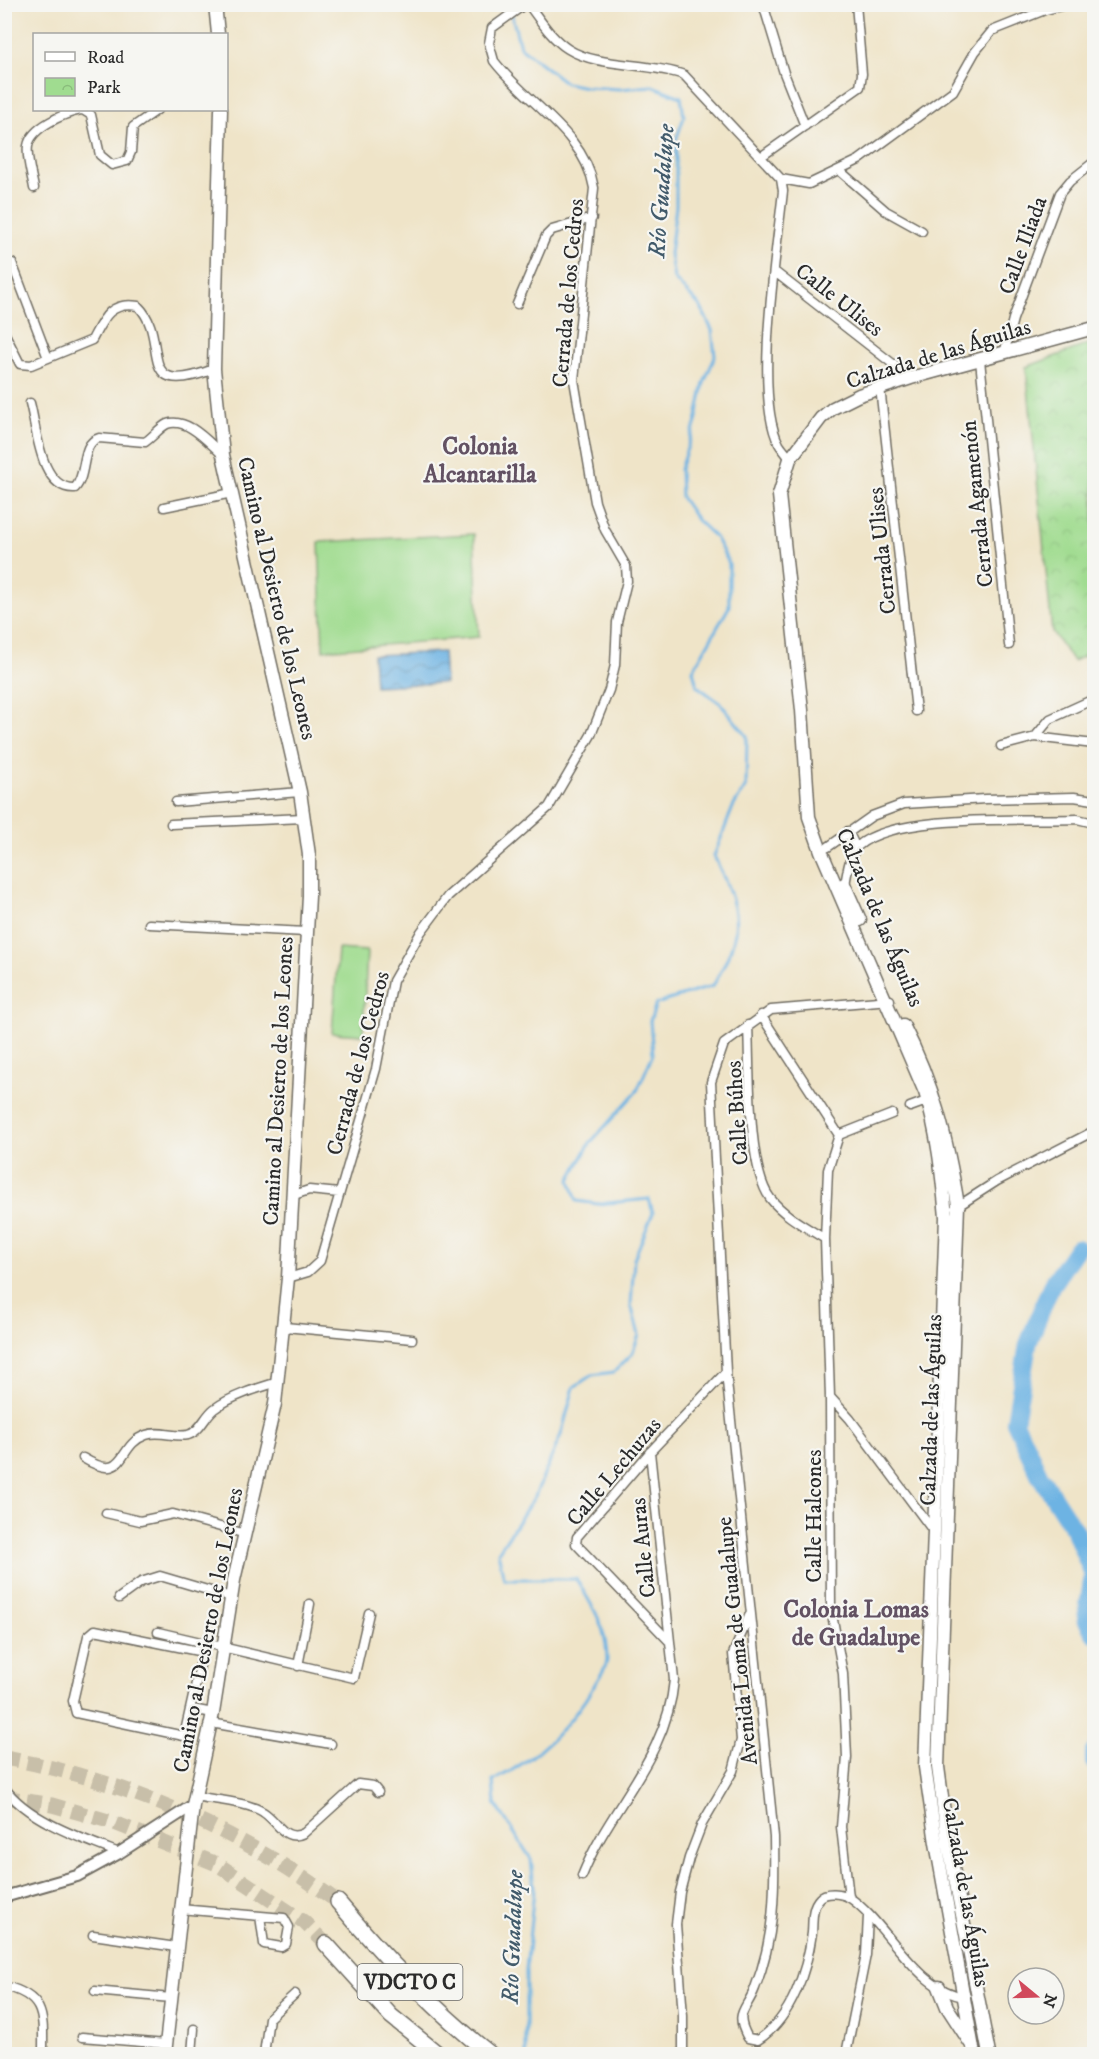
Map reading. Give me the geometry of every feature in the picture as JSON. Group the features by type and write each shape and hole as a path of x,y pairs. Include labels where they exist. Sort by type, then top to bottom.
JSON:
{"highway":[{"name":"VDCTO C","path":"338,1902 371,1942 415,1987 490,2055"},
{"name":"VDCTO C","path":"326,1944 391,2016 438,2055"}],"main road":[{"path":"215,4 218,33"},
{"name":"Camino al Desierto de los Leones","path":"166,2049 194,1801 212,1718 231,1597 278,1382 285,1327 309,855 300,792 224,455 214,369 221,111"},
{"name":"Calzada de las Águilas","path":"989,2055 948,1842 938,1767 958,1205 949,1152 931,1099 821,851 809,817 779,495 790,459 810,431 833,408 880,387 1095,328"},
{"name":"Calzada de las Águilas","path":"808,790 888,1001"},
{"name":"Calzada de las Águilas","path":"931,1099 946,1217 925,1767 936,1843 973,2050"},
{"path":"939,1987 947,2007 973,2050"}],"street":[{"path":"763,4 784,73 805,126"},
{"path":"762,156 860,87 862,74 856,4"},
{"path":"782,179 809,184 840,171 892,138 946,98 959,83 980,44 992,31 1047,8 1069,4"},
{"path":"525,5 553,37 580,55 667,69 684,75 782,179 783,191 767,360 770,408 778,443 790,459"},
{"name":"Cerrada de los Cedros","path":"288,1278 308,1272 320,1261 376,1069 393,981 420,933 448,896 549,807 591,735 609,690 615,665 617,622 627,581 627,566 605,530 595,502 574,380 594,188 592,174 582,156 494,61 489,37 497,23 525,5"},
{"path":"34,188 28,147 32,137 40,129 80,111"},
{"path":"84,111 91,115 100,155 112,165 127,161 133,127 156,111"},
{"name":"Calle Iliada","path":"1004,354 1013,319 1060,193 1070,181 1095,162"},
{"path":"840,171 886,211 922,231"},
{"path":"517,304 546,236 552,230 592,218"},
{"path":"12,263 48,358"},
{"name":"Calle Ulises","path":"775,272 911,378"},
{"path":"4,332 20,364 31,365 92,340 103,316 111,310 128,304 138,306 148,317 157,366 161,372 169,376 186,377 214,369"},
{"name":"Cerrada Agamenón","path":"980,360 1009,645"},
{"name":"Cerrada Ulises","path":"880,387 916,711"},
{"path":"30,403 46,470 54,482 65,488 75,488 80,482 88,446 92,440 99,438 145,442 167,424 177,423 189,427 224,455"},
{"path":"164,507 232,493"},
{"path":"1035,738 1050,719 1095,699"},
{"path":"1001,746 1035,738 1095,744"},
{"path":"176,802 300,792"},
{"path":"828,847 872,816 904,804 997,799 1095,800"},
{"path":"171,824 304,818"},
{"path":"845,885 856,848 874,836 899,828 947,823 1077,819 1095,823"},
{"path":"848,831 856,848"},
{"path":"149,924 306,932"},
{"name":"Avenida Loma de Guadalupe","path":"849,1897 830,1893 820,1897 814,1909 812,1934 803,1972 786,2012 772,2031 758,2040 748,2038 741,2027 740,2014 755,1990 766,1955 776,1903 773,1825 726,1371 711,1082 724,1044 761,1015 784,1007 888,1001"},
{"path":"761,1015 839,1135 892,1114"},
{"name":"Calle Búhos","path":"748,1025 758,1173 769,1196 782,1211 825,1239"},
{"path":"910,1107 931,1099"},
{"path":"946,1217 958,1205 997,1181 1095,1131"},
{"name":"Calle Halcones","path":"839,1135 828,1170 825,1239 830,1397 831,1609 843,1674 847,1757 841,1827 849,1897"},
{"path":"291,1196 309,1190 339,1193"},
{"path":"285,1327 412,1339"},
{"name":"Calle Lechuzas","path":"670,1641 576,1544 577,1537 650,1452 726,1371"},
{"path":"83,1458 100,1468 110,1468 122,1460 139,1438 157,1432 188,1435 198,1428 215,1408 278,1382"},
{"path":"830,1397 850,1419 933,1531 945,1542"},
{"name":"Calle Auras","path":"650,1452 670,1641"},
{"path":"106,1513 140,1521 173,1514 246,1533"},
{"path":"119,1598 141,1582 160,1576 231,1597"},
{"path":"298,1666 310,1604"},
{"path":"158,1632 354,1678 369,1613"},
{"path":"683,2055 683,2016 676,1923 680,1892 689,1857 702,1824 733,1771 741,1740 733,1654 750,1613"},
{"path":"95,1630 201,1651 203,1656 192,1709 186,1734 182,1737 76,1713 73,1701 88,1636 95,1630"},
{"path":"582,1876 599,1836 662,1737 674,1680 670,1641"},
{"path":"192,1709 212,1718 332,1744"},
{"path":"4,1897 77,1876 119,1853 194,1801 262,1811 287,1835 294,1837 304,1833 358,1784 373,1786 378,1792"},
{"path":"4,1787 11,1797 60,1829 119,1853"},
{"path":"849,1897 896,1948 939,1987 964,1997 978,1995"},
{"path":"180,1909 284,1918 287,1922 289,1939 286,1944 281,1947 264,1944 260,1916"},
{"path":"846,2055 866,1955 868,1916"},
{"path":"93,1935 176,1947"},
{"path":"4,1986 31,1996 39,2006 43,2015 43,2055"},
{"path":"95,1991 171,1998"},
{"path":"264,2055 269,2018 295,1994"},
{"path":"192,2055 194,2029"},
{"path":"82,2037 166,2049"}],"green space":[{"path":"1094,342 1094,652 1073,661 1052,632 1026,367"},
{"path":"474,534 479,637 323,650 319,542"},
{"path":"338,949 367,951 363,1035 332,1033"}],"water":[{"path":"443,652 445,683 375,686 373,655"}],"waterway":[{"name":"Río Guadalupe","path":"509,4 520,47 566,83 620,89 652,86 681,97 684,117 676,140 676,206 670,254 674,279 700,306 712,330 715,356 704,383 696,422 680,469 681,497 697,520 715,537 729,563 729,607 693,670 697,686 720,703 747,736 746,786 733,807 714,856 734,907 736,921 730,950 713,986 656,1004 650,1021 653,1054 637,1091 590,1143 570,1180 577,1201 598,1204 649,1199 653,1213 634,1259 631,1305 639,1335 632,1354 614,1372 592,1375 574,1387 561,1435 535,1496 498,1552 504,1579 576,1579 602,1627 607,1660 604,1669 585,1699 564,1727 538,1752 493,1781 495,1803 531,1859 534,1889 526,1970 526,2054"},
{"path":"1077,1248 1051,1286 1028,1344 1015,1422 1040,1476 1074,1529 1093,1575 1086,1619 1094,1633"},
{"path":"1094,1752 1094,1762"}],"tunnel":[{"path":"4,1758 92,1779 179,1811 262,1853 338,1902"},
{"path":"4,1797 52,1805 112,1822 217,1864 304,1922 326,1944"}],"district":[{"name":"Colonia Alcantarilla","path":"480,460"},
{"name":"Colonia Lomas de Guadalupe","path":"856,1623"}]}
